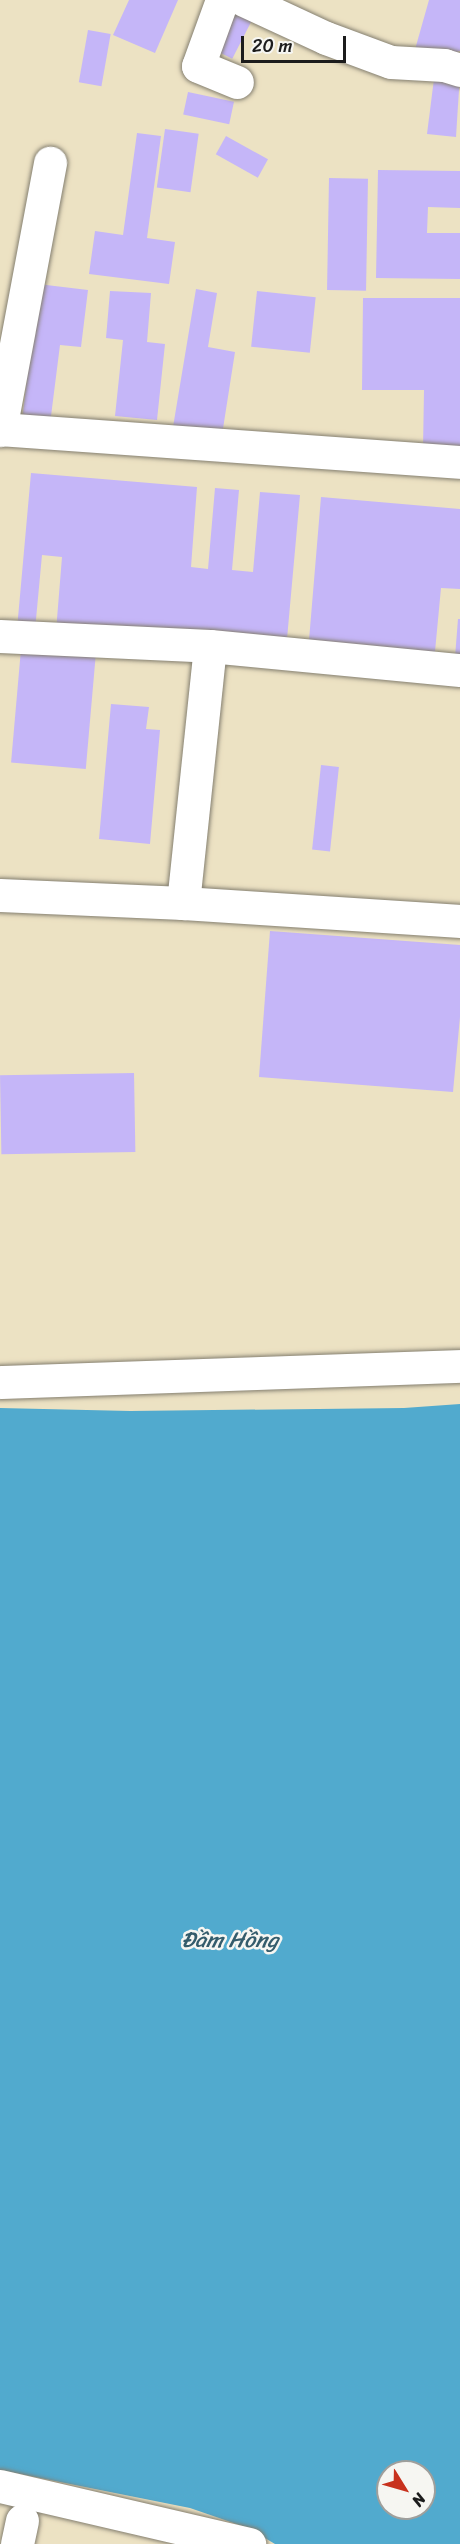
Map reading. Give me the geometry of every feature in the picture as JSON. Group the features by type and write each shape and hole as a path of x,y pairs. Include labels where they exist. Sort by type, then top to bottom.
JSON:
{"street":[{"path":"222,0 198,66 237,82"},
{"path":"244,0 301,13 391,62 444,65 460,70"},
{"path":"50,163 0,429 460,462"},
{"path":"0,636 210,646 460,670"},
{"path":"183,903 210,646"},
{"path":"0,895 183,903 460,921"},
{"path":"0,1382 460,1366"},
{"path":"0,2486 249,2544"}],"water":[{"name":"Đầm Hồng","path":"460,1404 460,2544 275,2544 248,2528 190,2508 0,2470 0,1408 130,1411 404,1408"}],"building":[{"path":"129,0 178,0 155,53 113,35"},
{"path":"429,0 460,0 460,51 436,58 414,53"},
{"path":"234,7 254,17 232,59 213,49"},
{"path":"88,30 111,34 101,86 79,82"},
{"path":"435,71 460,74 456,137 427,134"},
{"path":"188,92 234,102 229,124 183,114"},
{"path":"165,129 199,134 190,192 157,187"},
{"path":"137,133 161,136 147,238 175,242 169,284 89,274 95,231 123,235"},
{"path":"226,136 268,159 258,178 216,154"},
{"path":"378,170 460,171 460,208 428,207 427,233 460,233 460,279 376,278"},
{"path":"329,178 368,179 366,291 327,290"},
{"path":"38,284 88,290 81,347 60,345 50,424 22,421"},
{"path":"196,289 217,293 208,347 235,352 222,435 173,427"},
{"path":"110,291 151,293 147,342 165,344 157,420 115,416 123,340 106,338"},
{"path":"257,291 316,297 310,353 251,347"},
{"path":"363,298 460,298 460,449 423,449 424,390 362,390"},
{"path":"31,473 197,487 191,567 208,569 215,488 239,490 232,570 253,572 260,492 300,495 286,650 56,631 62,557 42,555 35,630 17,629"},
{"path":"321,497 460,509 460,589 441,588 434,662 308,652"},
{"path":"458,619 460,619 460,657 455,657"},
{"path":"21,649 96,656 86,769 11,763"},
{"path":"111,704 149,707 146,729 160,730 150,844 99,839"},
{"path":"321,765 339,767 330,851 312,850"},
{"path":"270,931 460,945 460,1017 453,1092 259,1077"},
{"path":"134,1073 135,1152 1,1154 0,1075"}]}
